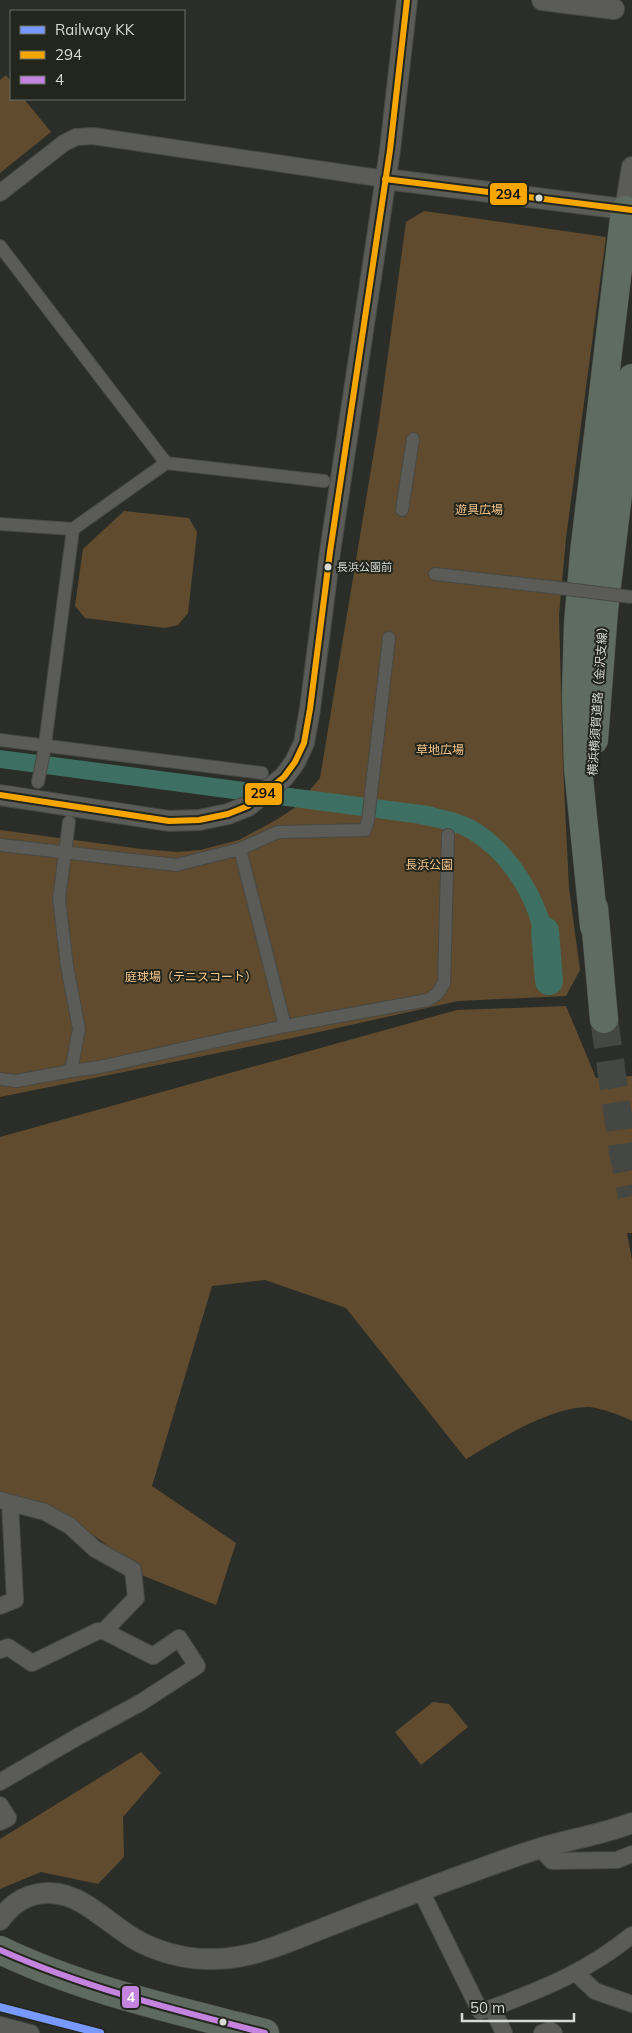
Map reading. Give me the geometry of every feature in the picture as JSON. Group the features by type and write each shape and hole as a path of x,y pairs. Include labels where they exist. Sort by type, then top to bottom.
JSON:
{"highway":[{"path":"594,926 578,768 576,695 578,624 585,543 629,210"},
{"name":"横浜横須賀道路（金沢支線）","path":"604,1019 594,926 591,811 596,703 607,581 632,378"},
{"path":"0,1950 36,1966 91,1985 155,2005 265,2033"}],"street":[{"path":"0,795 170,821 199,820 228,814 248,806 284,777 295,762 304,742 309,718 330,552 385,179 407,0"},
{"path":"542,0 614,9"},
{"path":"0,193 64,143 76,137 92,136 385,179 629,210 632,167"},
{"path":"0,246 166,464"},
{"path":"402,510 413,439"},
{"path":"0,524 73,528 166,464 324,481"},
{"path":"38,782 45,749 73,528"},
{"path":"435,574 632,597"},
{"path":"0,845 176,865 240,849 278,832 365,830 368,820 388,638"},
{"path":"0,740 45,749 262,773"},
{"path":"69,822 59,899 67,966 79,1029 71,1071"},
{"path":"0,1079 16,1082 100,1067 285,1026 428,1000 437,994 444,983 448,835"},
{"path":"240,849 285,1026"},
{"path":"0,1606 15,1600 7,1557 5,1501 45,1512 70,1526 95,1549 133,1570 136,1598 104,1631"},
{"path":"0,1650 8,1647 32,1663 98,1631 104,1631 153,1656 180,1638 197,1666 140,1703 0,1782"},
{"path":"0,1805 8,1818 0,1822"},
{"path":"0,1920 12,1906 26,1897 43,1892 61,1895 84,1904 134,1938 158,1949 183,1956 212,1959 248,1955 278,1947 421,1891 540,1848 632,1823"},
{"path":"540,1848 552,1861 616,1860 632,1854"},
{"path":"421,1891 480,2011 548,1987 608,1955 632,1935"},
{"path":"576,1973 595,1991 632,2004"},
{"path":"492,2008 504,2033"},
{"path":"0,2025 31,2033"},
{"path":"542,2033 550,2030 554,2033"}],"green space":[{"path":"6,75 10,81 10,100 25,100 51,132 0,173 0,80"},
{"name":"長浜公園","path":"424,211 606,237 566,538 559,615 569,888 580,970 566,996 458,1001 292,1038 0,1097 0,830 141,849 178,852 200,850 239,840 276,820 296,807 320,778 379,421 406,222"},
{"path":"124,511 189,518 197,532 188,613 178,625 165,628 85,618 75,606 83,549"},
{"path":"566,1006 596,1078 632,1076 632,1233 627,1233 632,1260 632,1421 598,1408 573,1409 557,1413 525,1426 466,1459 346,1308 265,1280 212,1286 152,1486 236,1543 216,1605 139,1574 103,1542 49,1505 0,1492 0,1137 457,1010"},
{"path":"433,1702 449,1704 468,1727 421,1765 395,1732"},
{"path":"141,1752 161,1773 123,1817 124,1857 98,1884 41,1872 0,1889 0,1839"}],"shaded area":[{"path":"0,750 429,806 464,816 483,826 497,837 522,864 532,880 541,896 552,928 554,966 535,966 533,932 524,903 516,889 507,875 485,851 459,834 414,823 0,768"}],"waterway":[{"path":"545,931 549,981"}],"tunnel":[{"path":"604,1019 623,1152 632,1196"}],"rail line":[{"name":"KK","path":"0,2007 100,2033"}],"transit line":[{"name":"294","path":"0,795 169,821 199,820 228,814 248,806 284,777 295,762 304,743 310,709 330,552 390,150 407,0"},
{"name":"294","path":"385,179 632,210"},
{"name":"4","path":"0,1950 32,1964 97,1987 164,2007 265,2033"}],"place":[{"name":"長浜公園前","path":"328,567"}],"park label":[{"name":"遊具広場","path":"479,510"},
{"name":"草地広場","path":"440,750"},
{"name":"庭球場（テニスコート）","path":"191,977"}]}
